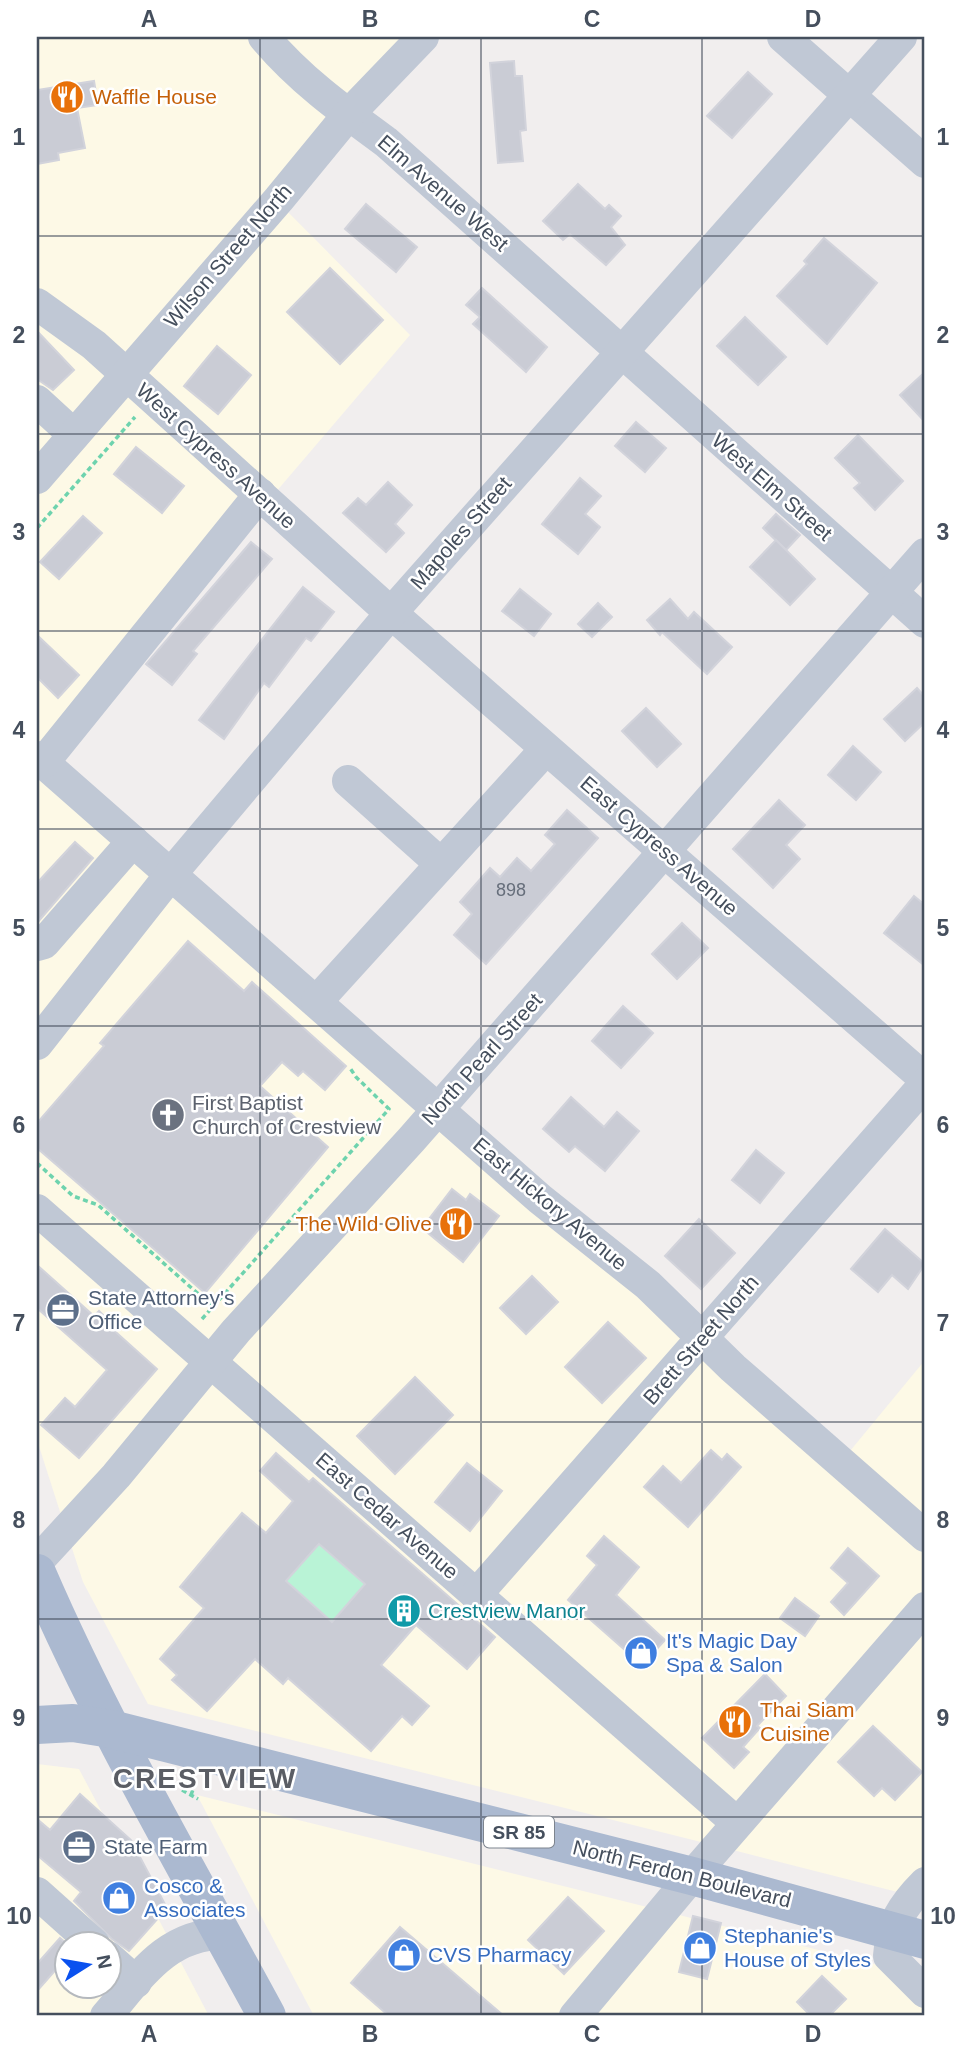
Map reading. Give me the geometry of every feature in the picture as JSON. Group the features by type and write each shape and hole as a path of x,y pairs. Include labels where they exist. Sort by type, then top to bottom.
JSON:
{"main road":[{"path":"37,1573 67,1642 111,1729 267,2016"},
{"name":"SR 85","path":"37,1725 73,1723 111,1729"},
{"name":"North Ferdon Boulevard","path":"111,1729 692,1876 908,1935"}],"street":[{"name":"Elm Avenue West","path":"264,37 284,60 348,115 386,142 621,351"},
{"name":"Wilson Street North","path":"38,473 50,420 126,374 279,199 348,115 423,37"},
{"path":"783,37 925,162"},
{"name":"Mapoles Street","path":"37,1044 171,874 391,613 848,93 901,37"},
{"name":"West Cypress Avenue","path":"37,304 94,345 391,613"},
{"name":"West Elm Street","path":"621,351 925,622"},
{"path":"40,760 260,494"},
{"name":"North Pearl Street","path":"37,1562 124,1467 211,1361 925,554"},
{"name":"East Cypress Avenue","path":"391,613 925,1082"},
{"path":"317,1001 546,749"},
{"name":"East Hickory Avenue","path":"40,760 540,1199 648,1285 733,1368 925,1536"},
{"path":"348,781 441,864"},
{"path":"37,945 44,943 133,841"},
{"name":"Brett Street North","path":"476,1595 925,1082"},
{"name":"East Cedar Avenue","path":"37,1210 737,1823"},
{"path":"575,2016 737,1823 925,1608"},
{"path":"925,1883 912,1896 908,1935 888,1956 925,1992"},
{"path":"37,1893 78,1930"},
{"path":"106,2016 161,1954 186,1938 202,1934 223,1934"},
{"path":"122,1970 136,1982"}],"path":[{"path":"37,528 152,397"},
{"path":"185,1338 389,1109 356,1077 349,1065"},
{"path":"37,1163 73,1196 98,1205 213,1307"},
{"path":"191,1795 196,1779"},
{"path":"182,1790 198,1799"}],"shaded area":[{"path":"37,37 249,37 274,67 332,117 125,358 37,290"},
{"path":"279,37 408,37 347,99"},
{"path":"285,209 410,335 275,493 142,373"},
{"path":"37,318 110,376 37,461"},
{"path":"127,390 260,510 51,754 37,742 37,495"},
{"path":"37,772 155,876 37,1026"},
{"path":"172,891 421,1110 210,1345 37,1194 37,1062"},
{"path":"437,1125 688,1338 475,1579 227,1359"},
{"path":"37,1225 195,1362 62,1518 37,1440"},
{"path":"704,1354 925,1552 925,1591 736,1807 492,1594"},
{"path":"925,1360 925,1521 850,1451"},
{"path":"212,1378 721,1824 705,1843 148,1704 83,1582 70,1542"},
{"path":"925,1625 925,1899 729,1849"},
{"path":"37,1764 79,1769 168,1937 122,1984 122,1930 52,1930 52,2000 107,2000 91,2016 37,2016"},
{"path":"197,1795 651,1908 560,2016 314,2016"},
{"path":"675,1914 882,1966 925,2008 925,2016 589,2016"},
{"path":"178,1957 209,2016 121,2016"}],"green space":[{"path":"329,1533 365,1584 339,1614 343,1631 286,1581"}],"building":[{"path":"514,61 515,76 522,76 526,130 520,131 523,161 498,163 490,63"},
{"path":"748,72 772,94 732,138 707,116"},
{"path":"94,81 98,105 77,108 85,148 58,153 59,160 37,164 37,90"},
{"path":"578,184 605,209 609,205 621,216 611,227 625,245 606,265 570,234 563,240 543,221"},
{"path":"366,204 417,247 396,272 345,229"},
{"path":"824,238 877,283 827,344 777,296 807,264 804,261"},
{"path":"330,268 383,320 340,364 287,312"},
{"path":"482,288 547,347 526,372 473,324 480,317 466,305"},
{"path":"745,317 786,357 758,385 717,346"},
{"path":"37,331 74,370 53,390 37,379"},
{"path":"217,346 251,375 218,414 184,386"},
{"path":"925,372 925,422 900,395"},
{"path":"636,422 666,448 645,472 615,446"},
{"path":"858,435 903,481 875,510 854,488 860,483 835,458"},
{"path":"136,447 184,486 162,513 114,474"},
{"path":"580,478 601,496 585,514 600,527 578,554 542,524"},
{"path":"388,482 412,505 395,524 404,533 386,552 343,513 358,498 366,505"},
{"path":"776,514 800,535 786,550 763,528"},
{"path":"83,516 102,533 59,579 40,562"},
{"path":"776,540 815,579 790,605 750,567"},
{"path":"251,542 272,559 193,651 197,654 172,685 146,664"},
{"path":"303,587 334,612 311,641 306,638 269,687 264,683 224,739 199,720"},
{"path":"520,589 551,614 534,636 502,611"},
{"path":"670,599 688,619 694,612 732,647 707,674 662,632 660,635 647,620"},
{"path":"598,603 612,617 592,637 578,624"},
{"path":"37,635 79,675 58,698 37,677"},
{"path":"917,688 925,697 925,722 905,741 884,719"},
{"path":"646,708 681,744 657,767 622,731"},
{"path":"853,746 881,772 856,800 828,775"},
{"path":"779,800 805,825 786,845 800,859 773,888 733,849"},
{"path":"567,810 598,838 486,964 454,935 472,914 460,902 490,868 500,877 517,858 531,871 555,844 545,835"},
{"path":"75,842 93,858 37,923 37,883"},
{"path":"914,896 925,905 925,966 884,933"},
{"path":"682,923 708,948 677,979 652,954"},
{"name":"First Baptist Church of Crestview","path":"188,941 244,991 252,982 346,1066 325,1090 303,1071 298,1076 282,1062 260,1086 328,1147 205,1293 37,1148 37,1123 104,1046 100,1043"},
{"path":"623,1006 653,1033 621,1068 592,1041"},
{"path":"571,1097 604,1127 617,1112 639,1131 605,1171 575,1146 569,1152 543,1129"},
{"path":"756,1150 784,1173 760,1203 732,1180"},
{"path":"452,1189 466,1200 470,1194 499,1216 463,1262 422,1228"},
{"path":"699,1219 735,1253 701,1289 665,1256"},
{"path":"885,1229 925,1264 908,1289 892,1275 878,1292 851,1269"},
{"path":"37,1265 94,1316 99,1311 111,1323 109,1326 157,1369 79,1458 41,1425 65,1398 75,1407 107,1370 37,1308"},
{"path":"532,1276 558,1302 526,1334 500,1308"},
{"path":"608,1322 646,1358 602,1403 565,1367"},
{"path":"415,1377 453,1415 395,1474 357,1436"},
{"path":"711,1450 722,1460 727,1454 741,1467 688,1527 644,1487 663,1466 681,1483"},
{"name":"Crestview Manor","path":"276,1453 309,1482 313,1478 495,1637 467,1669 416,1625 381,1665 429,1706 412,1725 402,1716 371,1751 288,1678 283,1684 255,1659 207,1711 172,1680 177,1675 160,1659 204,1608 180,1587 220,1539 242,1513 266,1533 293,1501 260,1471","holes":["319,1544 365,1584 332,1622 286,1581"]},
{"path":"467,1463 502,1491 470,1531 435,1502"},
{"path":"604,1536 639,1567 616,1595 665,1640 642,1665 568,1600 597,1565 587,1556"},
{"path":"848,1548 879,1576 844,1615 831,1602 848,1583 831,1568"},
{"path":"795,1598 819,1616 805,1636 780,1618"},
{"name":"Thai Siam Cuisine","path":"765,1674 786,1696 757,1726 760,1728 743,1747 749,1752 734,1768 702,1738"},
{"path":"873,1726 922,1772 895,1800 882,1788 874,1796 838,1762"},
{"path":"80,1794 131,1840 167,1908 129,1951 122,1946 122,1930 103,1930 74,1901 81,1892 37,1855 37,1819 50,1830"},
{"path":"568,1897 604,1931 564,1974 528,1940"},
{"name":"Stephanie's House of Styles","path":"693,1916 721,1923 707,1979 679,1972"},
{"name":"CVS Pharmacy","path":"400,1927 504,2016 389,2016 351,1983"},
{"path":"52,1947 52,1974 37,1991 37,1964"},
{"path":"822,1976 846,1999 829,2016 811,2016 797,2002"}],"place":[{"name":"Waffle House","path":"67,97"},
{"name":"First Baptist Church of Crestview","path":"168,1115"},
{"name":"The Wild Olive","path":"456,1224"},
{"name":"State Attorney's Office","path":"63,1310"},
{"name":"Crestview Manor","path":"404,1611"},
{"name":"It's Magic Day Spa & Salon","path":"641,1653"},
{"name":"Thai Siam Cuisine","path":"735,1722"},
{"name":"State Farm","path":"79,1847"},
{"name":"Cosco & Associates","path":"119,1898"},
{"name":"Stephanie's House of Styles","path":"700,1948"},
{"name":"CVS Pharmacy","path":"404,1955"}],"district":[{"name":"CRESTVIEW","path":"205,1778"}]}
